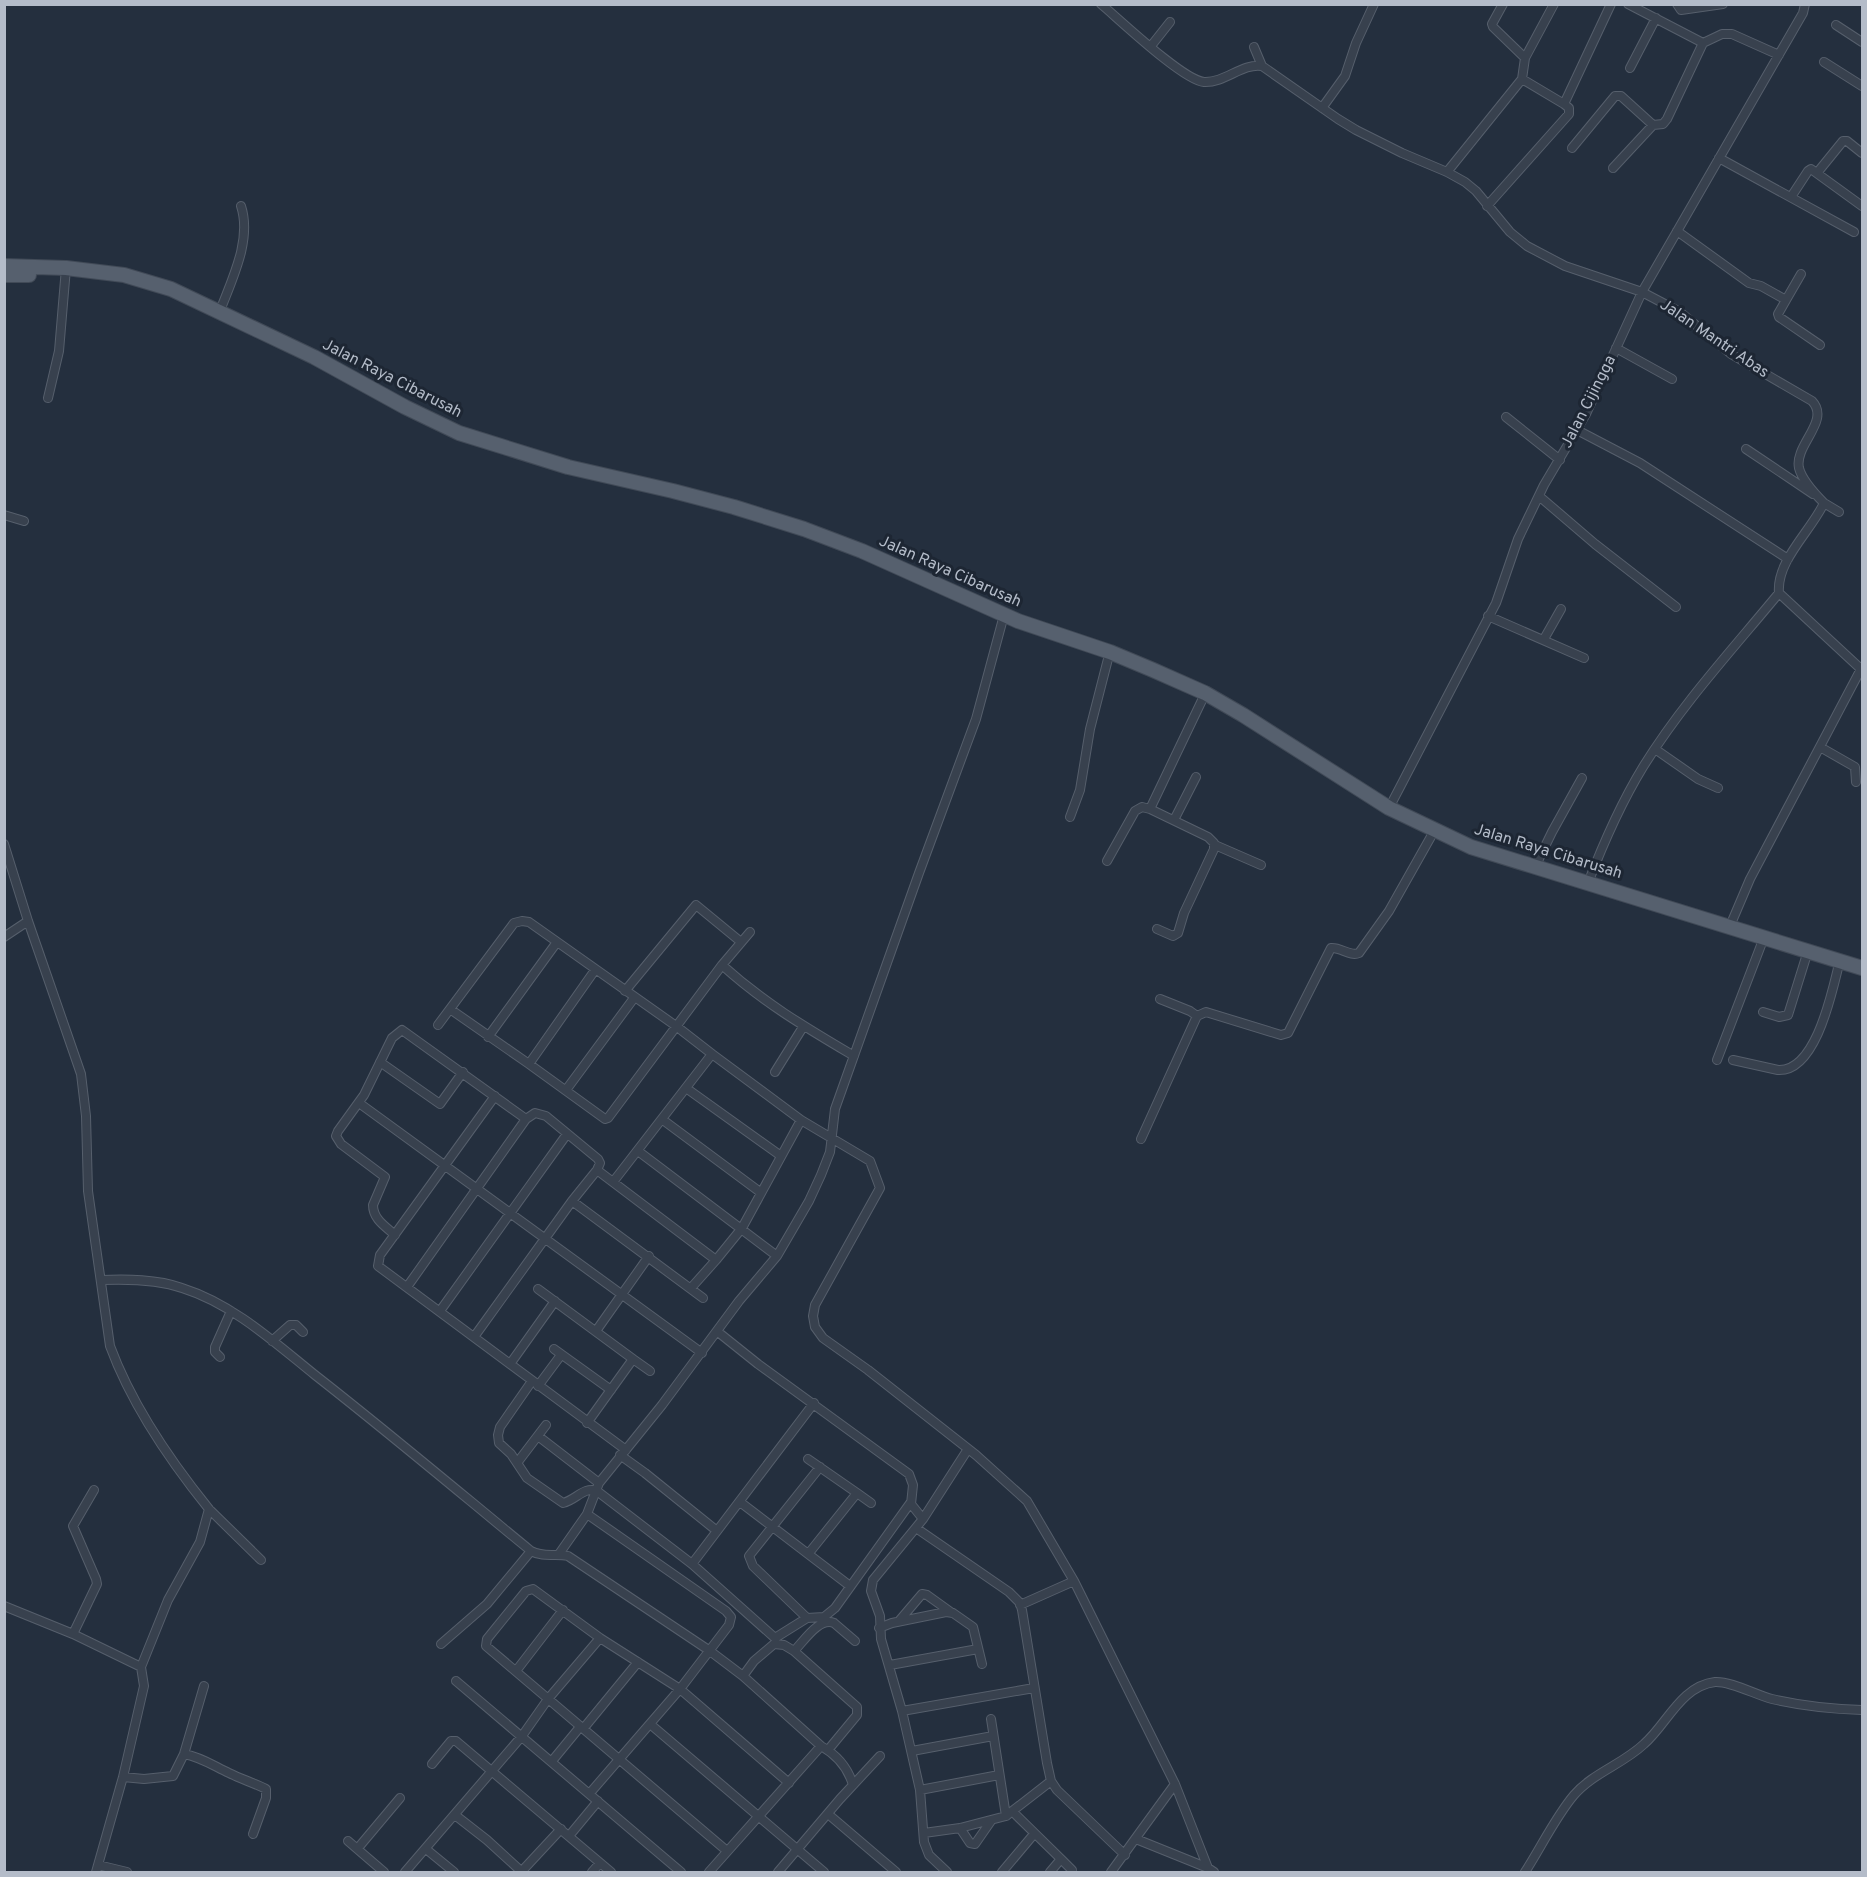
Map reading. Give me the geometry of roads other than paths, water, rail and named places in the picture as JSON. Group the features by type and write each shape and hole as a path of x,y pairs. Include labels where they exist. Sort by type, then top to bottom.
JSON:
{"main road":[{"name":"Jalan Raya Cibarusah","path":"4,266 123,278 165,291 312,360 458,436 567,471 672,494 733,510 794,530 870,558 1018,623 1109,655 1204,696 1388,809 1488,858 1863,970"},
{"name":"Jalan Raya Cibarusah","path":"4,275 67,272 131,276 220,311 459,433 568,467 673,491 787,523 862,551 1004,617"},
{"name":"Jalan Raya Cibarusah","path":"1041,632 1110,652 1205,693 1388,809 1471,847 1730,926 1863,970"}],"street":[{"path":"1101,4 1178,68 1201,81 1212,81 1254,66 1262,66"},
{"path":"1322,108 1345,76 1356,43 1374,4"},
{"path":"1503,4 1492,24 1493,27 1525,58"},
{"path":"1447,172 1522,79 1525,58 1554,4"},
{"path":"1564,104 1611,4"},
{"path":"1628,4 1703,43"},
{"path":"1677,4 1681,10 1723,4"},
{"name":"Jalan Cijingga","path":"1388,809 1496,603 1518,539 1539,496 1578,429 1642,292 1779,55 1802,7"},
{"path":"1630,68 1656,18"},
{"path":"1151,46 1170,22"},
{"path":"1836,25 1863,42"},
{"path":"1613,168 1653,125 1663,123 1667,119 1703,43 1722,34 1732,34 1779,55"},
{"path":"1254,47 1262,66 1322,108 1365,134 1465,182 1518,240 1546,258 1642,292"},
{"path":"1824,62 1863,86"},
{"path":"1487,206 1568,115 1569,108 1564,104 1522,79"},
{"path":"1572,148 1615,96 1622,96 1653,125"},
{"path":"1817,173 1843,141 1863,153"},
{"path":"1719,158 1854,232"},
{"path":"1791,197 1809,170 1817,173 1863,206"},
{"path":"220,311 243,241 244,217 241,206"},
{"path":"1677,231 1749,284 1761,286 1786,300"},
{"path":"48,398 59,351 67,272"},
{"path":"1802,274 1779,313 1779,318 1820,345"},
{"name":"Jalan Mantri Abas","path":"1642,292 1680,312 1731,354 1815,403 1818,415 1801,453 1799,463 1800,471 1821,500"},
{"path":"1616,348 1672,379"},
{"path":"1506,417 1560,460"},
{"path":"1578,429 1640,463 1788,559"},
{"path":"1746,449 1839,512"},
{"path":"1539,496 1595,544 1676,607"},
{"path":"1588,883 1612,827 1642,769 1708,677 1779,593 1779,584 1788,559 1821,500"},
{"path":"4,515 24,521"},
{"path":"1730,926 1750,879 1862,668 1779,593"},
{"path":"1544,639 1561,609"},
{"path":"1488,616 1584,658"},
{"path":"559,1554 587,1514 598,1487 718,1332 739,1301 777,1256 809,1201 826,1163 832,1139 833,1116 976,720 1004,617"},
{"path":"1070,817 1080,790 1090,729 1109,655"},
{"path":"1150,809 1204,696"},
{"path":"1821,747 1855,767 1856,782"},
{"path":"1655,749 1698,779 1718,788"},
{"path":"1174,820 1196,777"},
{"path":"1535,867 1547,840 1582,778"},
{"path":"1107,861 1135,811 1142,807 1174,820 1208,837 1215,845 1261,865"},
{"path":"1141,1139 1197,1016 1206,1012 1281,1035 1288,1033 1331,948 1355,955 1359,953 1389,911 1433,833"},
{"path":"4,844 8,872 28,921 81,1074 86,1116 88,1191 110,1346 118,1368 143,1415 194,1490 209,1509 261,1560"},
{"path":"1157,929 1173,936 1178,933 1184,913 1215,845"},
{"path":"625,991 696,905 741,942"},
{"path":"4,937 28,921"},
{"path":"438,1025 514,922 529,922 676,1026 801,1120 870,1161 880,1188 815,1305 813,1316 815,1327 823,1338 868,1370 968,1449 1027,1501 1074,1581 1175,1784 1211,1870"},
{"path":"450,1009 605,1119 722,965 750,932"},
{"path":"1717,1060 1763,939"},
{"path":"488,1037 557,942"},
{"path":"1763,1012 1779,1017 1788,1015 1808,954"},
{"path":"1733,1060 1778,1070 1794,1065 1813,1044 1839,964"},
{"path":"722,965 760,998 803,1028 854,1056"},
{"path":"529,1064 595,970"},
{"path":"566,1090 634,998"},
{"path":"1160,999 1197,1016"},
{"path":"775,1072 803,1028"},
{"path":"395,1235 379,1221 373,1210 385,1177 336,1138 338,1131 359,1103 392,1038 402,1030 526,1119"},
{"path":"613,1182 712,1054"},
{"path":"380,1062 440,1104 463,1072"},
{"path":"686,1088 781,1156"},
{"path":"495,1096 380,1255 378,1266 587,1423 717,1531"},
{"path":"359,1103 702,1353"},
{"path":"407,1287 526,1119 531,1114 539,1113 546,1116 592,1152 600,1163 474,1337"},
{"path":"663,1120 760,1192"},
{"path":"691,1288 742,1228 801,1120"},
{"path":"440,1311 567,1134"},
{"path":"638,1151 777,1256"},
{"path":"597,1170 717,1260"},
{"path":"572,1201 703,1298"},
{"path":"596,1331 649,1257"},
{"path":"100,1280 124,1279 182,1288 231,1311 382,1428 531,1551 545,1556 559,1554 576,1561 710,1651 743,1676 846,1768 853,1785"},
{"path":"538,1289 650,1371"},
{"path":"510,1364 555,1301"},
{"path":"220,1357 215,1352 215,1344 231,1311"},
{"path":"272,1341 290,1325 296,1325 303,1332"},
{"path":"538,1436 692,1564 772,1637 778,1637 807,1618 817,1619 828,1615 911,1502 914,1485 909,1473 735,1348 718,1332"},
{"path":"598,1487 590,1488 569,1502 560,1502 528,1478 499,1443 498,1435 500,1428 557,1352 611,1390"},
{"path":"587,1423 633,1359"},
{"path":"692,1564 814,1403"},
{"path":"517,1463 546,1425"},
{"path":"947,1872 929,1855 924,1842 920,1790 912,1751 879,1628 880,1616 871,1591 873,1580 923,1519 968,1449"},
{"path":"808,1459 871,1503"},
{"path":"807,1618 750,1561 752,1552 820,1467"},
{"path":"73,1634 97,1584 73,1526 94,1490"},
{"path":"809,1553 857,1493"},
{"path":"740,1502 850,1586"},
{"path":"911,1502 923,1519"},
{"path":"127,1872 97,1869 123,1777 144,1686 141,1667 168,1600 200,1542 209,1509"},
{"path":"587,1514 731,1617 729,1625 680,1689 590,1793"},
{"path":"916,1528 1016,1598 1025,1624 1051,1781 1057,1790 1125,1855"},
{"path":"441,1644 487,1604 531,1551"},
{"path":"1020,1605 1074,1581"},
{"path":"727,1851 486,1646 487,1640 528,1589 533,1589 600,1638 680,1689 789,1783"},
{"path":"899,1621 922,1594 927,1595 973,1627 982,1664"},
{"path":"4,1606 73,1634 141,1667"},
{"path":"516,1671 562,1610"},
{"path":"879,1628 899,1621 946,1612 953,1613"},
{"path":"794,1652 822,1622 826,1621 834,1623 855,1641"},
{"path":"405,1872 522,1736 548,1699 600,1638"},
{"path":"709,1872 789,1783 857,1715 857,1707 784,1645 774,1644 754,1661 743,1676"},
{"path":"890,1665 978,1649"},
{"path":"552,1761 638,1662"},
{"path":"456,1681 681,1872"},
{"path":"1525,1872 1573,1796 1586,1783 1642,1746 1657,1732 1674,1709 1702,1685 1724,1683 1791,1703 1863,1710"},
{"path":"123,1777 144,1779 170,1777 176,1771 184,1754 204,1686"},
{"path":"902,1711 1034,1688"},
{"path":"991,1719 999,1776 1010,1814 1072,1870"},
{"path":"650,1724 824,1872"},
{"path":"912,1751 993,1736"},
{"path":"432,1764 454,1740 611,1872"},
{"path":"184,1754 203,1759 266,1789 266,1798 253,1834"},
{"path":"778,1872 880,1756"},
{"path":"920,1790 999,1776"},
{"path":"924,1833 960,1828 1010,1814 1051,1781"},
{"path":"1111,1872 1175,1784"},
{"path":"358,1848 400,1798"},
{"path":"569,1836 598,1801"},
{"path":"828,1814 896,1872"},
{"path":"455,1815 522,1872 561,1829"},
{"path":"960,1828 970,1843 975,1844 991,1821"},
{"path":"1002,1872 1034,1834"},
{"path":"1136,1839 1211,1870"},
{"path":"348,1840 384,1872"},
{"path":"426,1849 454,1872"},
{"path":"1050,1872 1061,1860"},
{"path":"592,1872 600,1863"}]}
